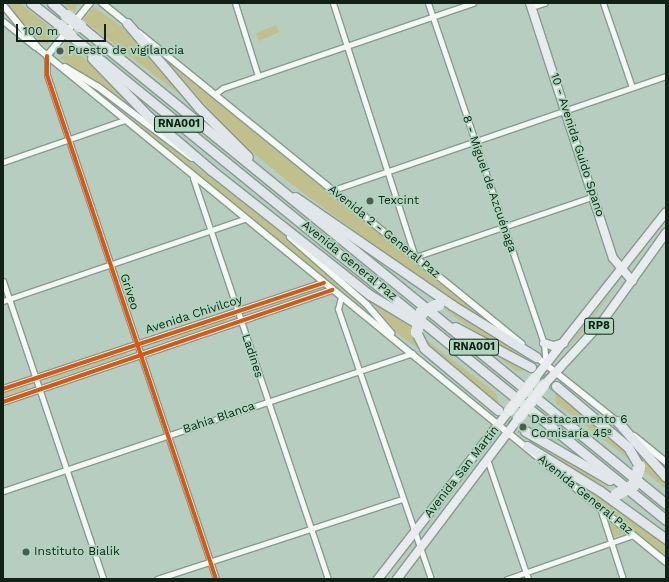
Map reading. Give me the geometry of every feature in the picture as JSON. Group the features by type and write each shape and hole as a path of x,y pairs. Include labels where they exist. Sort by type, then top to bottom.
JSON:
{"highway":[{"name":"Avenida General Paz","path":"31,3 666,520"},
{"name":"Avenida General Paz","path":"52,3 666,504"},
{"path":"127,23 266,178"},
{"path":"81,44 116,84 210,170 272,220 370,295 439,336"},
{"path":"282,190 309,204 452,305 536,357"},
{"path":"410,296 456,327 531,367"},
{"path":"452,305 438,304 421,312 416,332 424,348 498,410"},
{"path":"556,386 628,447 639,466 633,485 616,494 600,490"},
{"path":"617,421 666,477"},
{"path":"525,431 637,497"},
{"path":"527,446 600,490 666,539"}],"main road":[{"name":"10 - Avenida Guido Spano","path":"530,5 620,270 632,281"},
{"name":"RP8","path":"546,365 666,212"},
{"name":"RP8","path":"555,373 585,343 666,233"},
{"path":"544,343 553,346 564,343"},
{"name":"Avenida San Martín","path":"378,579 546,365"},
{"name":"Avenida San Martín","path":"397,579 419,546 544,385 555,373"}],"street":[{"path":"47,56 90,3"},
{"name":"Avenida 2 - General Paz","path":"102,3 666,462"},
{"path":"235,3 258,76"},
{"path":"333,3 415,257 594,196"},
{"name":"8 - Miguel de Azcuénaga","path":"428,3 544,343 546,365"},
{"path":"215,94 258,76 473,3"},
{"path":"530,5 544,3"},
{"path":"603,3 632,87"},
{"name":"Avenida General Paz","path":"3,5 39,49"},
{"name":"Avenida General Paz","path":"4,23 60,65 193,178 527,446 666,562"},
{"name":"Griveo","path":"47,56 44,68 139,356 216,579"},
{"path":"60,65 97,86 210,170"},
{"path":"333,190 666,76"},
{"path":"3,162 124,120"},
{"name":"Ladines","path":"193,178 266,402 328,579"},
{"path":"3,301 244,219"},
{"path":"272,220 367,305 396,340"},
{"path":"3,281 103,579"},
{"name":"Avenida Chivilcoy","path":"3,389 324,283"},
{"name":"Avenida Chivilcoy","path":"3,402 332,290"},
{"path":"341,297 338,309 414,534 431,579"},
{"name":"Bahía Blanca","path":"3,491 412,353"},
{"path":"488,459 528,579"},
{"path":"157,579 310,527 402,499"},
{"path":"600,508 623,579"},
{"path":"507,579 633,535"}],"green space":[{"path":"6,3 20,3 58,34 51,36 48,45 41,43"},
{"path":"63,3 83,3 76,6 75,12"},
{"path":"94,7 121,26 187,100 83,20"},
{"path":"276,25 279,32 259,41 256,34"},
{"path":"66,41 151,125 65,62 59,56"},
{"path":"158,52 495,328 427,284 286,180 232,135"},
{"path":"95,88 278,230 369,314 104,99"},
{"path":"666,217 637,258 635,256"},
{"path":"335,273 411,326 419,349 399,335 373,304"},
{"path":"615,287 583,332 565,351 581,330"},
{"path":"317,288 316,291 252,311 254,309"},
{"path":"442,307 453,310 515,350 533,365 471,329"},
{"path":"228,319 227,322 152,345 153,343"},
{"path":"420,335 496,393 500,408 429,347"},
{"path":"484,345 530,370 516,371"},
{"path":"127,352 126,355 51,380 52,378"},
{"path":"28,386 27,389 3,397 3,393"},
{"path":"555,390 626,450 634,463 556,403"},
{"path":"526,426 540,429 569,452 525,428"},
{"path":"520,434 580,467 611,490 554,459"},
{"path":"637,450 666,483 666,489 643,470"},
{"path":"561,471 666,544 666,557"},
{"path":"608,521 624,534 613,537"}],"tunnel":[{"path":"531,367 554,386"},
{"path":"499,411 525,431"}],"cycle path":[{"path":"47,56 47,75 216,579"},
{"path":"3,389 324,283"},
{"path":"3,402 332,290"}],"place":[{"name":"Puesto de vigilancia","path":"60,51"},
{"name":"Texcint","path":"370,201"},
{"name":"Destacamento 6 Comisaría 45º","path":"523,427"},
{"name":"Instituto Bialik","path":"26,552"}]}
